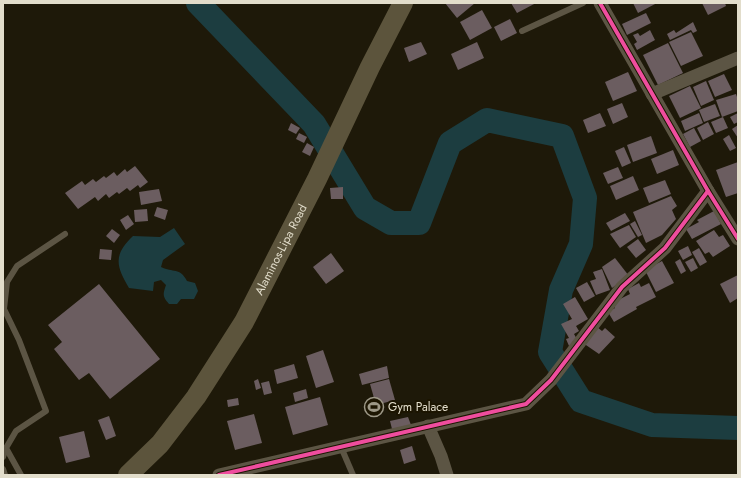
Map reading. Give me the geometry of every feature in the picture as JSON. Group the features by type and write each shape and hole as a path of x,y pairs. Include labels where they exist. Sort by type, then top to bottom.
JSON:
{"main road":[{"name":"Alaminos-Lipa Road","path":"128,475 160,444 196,397 244,322 317,179 370,67 403,3"}],"street":[{"path":"600,3 708,191 738,239"},
{"path":"652,94 737,61"},
{"path":"219,475 526,404 551,380 622,287 665,248 708,191"},
{"path":"428,426 441,456 447,475"}],"lane":[{"path":"522,31 584,3"},
{"path":"3,457 6,448 16,431 46,411 19,340 4,310 7,282 17,266 65,234"},
{"path":"341,447 353,475"},
{"path":"6,448 21,475"},
{"path":"3,469 6,475"}],"water":[{"path":"174,228 185,244 163,260 161,267 179,272 187,281 195,283 198,291 194,299 181,299 177,304 169,304 164,295 166,285 161,280 154,282 153,291 129,288 121,273 119,261 122,249 133,236 160,237"}],"building":[{"path":"445,3 475,3 457,18"},
{"path":"511,3 536,3 517,13"},
{"path":"633,3 657,3 638,13"},
{"path":"702,3 725,3 726,6 708,15"},
{"path":"482,10 492,28 470,40 460,22"},
{"path":"646,13 651,23 627,35 622,24"},
{"path":"510,19 517,33 501,41 494,27"},
{"path":"693,22 697,31 693,33 691,30 670,40 667,34 674,30 676,33"},
{"path":"650,30 655,40 637,50 634,44 637,42 633,35 638,33 640,36"},
{"path":"691,32 703,56 681,66 669,42"},
{"path":"421,42 427,54 409,62 404,48"},
{"path":"477,42 484,58 458,70 451,54"},
{"path":"668,43 683,73 658,85 643,55"},
{"path":"628,72 637,91 613,101 605,82"},
{"path":"724,74 732,90 715,97 708,81"},
{"path":"706,81 714,100 701,106 693,87"},
{"path":"690,86 701,108 680,118 669,96"},
{"path":"736,94 738,100 738,111 722,117 716,100"},
{"path":"622,103 628,117 613,124 607,109"},
{"path":"715,104 720,116 704,122 699,110"},
{"path":"600,113 606,126 588,133 583,120"},
{"path":"699,113 703,123 685,131 681,121"},
{"path":"738,113 738,122 734,124 730,117"},
{"path":"723,117 728,128 716,133 711,122"},
{"path":"708,122 714,134 703,140 697,128"},
{"path":"291,123 300,128 296,134 288,130"},
{"path":"738,125 738,138 732,129"},
{"path":"694,128 701,141 690,147 683,134"},
{"path":"299,133 307,137 304,143 296,139"},
{"path":"729,135 736,148 730,151 723,139"},
{"path":"651,136 657,153 633,162 627,145"},
{"path":"307,143 314,147 310,156 302,152"},
{"path":"624,147 631,163 622,167 615,151"},
{"path":"673,150 679,165 657,174 651,159"},
{"path":"738,162 738,193 726,197 716,170"},
{"path":"135,166 148,182 140,188 138,185 130,191 127,188 119,194 117,192 109,198 106,194 98,201 95,197 78,209 65,193 82,181 85,185 93,179 96,182 104,176 106,178 114,172 117,176 125,169 127,172"},
{"path":"618,167 623,178 608,184 603,173"},
{"path":"633,176 639,190 616,200 610,186"},
{"path":"665,180 671,194 649,203 643,188"},
{"path":"343,187 343,199 331,199 330,188"},
{"path":"159,189 162,201 141,205 139,192"},
{"path":"671,196 677,206 672,210 676,219 662,235 646,243 633,212"},
{"path":"157,207 168,210 165,220 154,216"},
{"path":"147,209 148,221 135,222 134,210"},
{"path":"714,211 721,224 692,239 686,229 699,222 697,220"},
{"path":"625,213 630,221 611,231 606,223"},
{"path":"128,215 134,224 126,230 120,220"},
{"path":"635,221 642,235 638,237 630,224"},
{"path":"629,225 636,237 620,248 610,234"},
{"path":"112,229 120,235 114,243 106,236"},
{"path":"714,230 719,237 723,235 730,246 713,257 709,252 705,254 696,241"},
{"path":"638,239 646,250 636,258 627,247"},
{"path":"688,246 692,255 683,260 678,251"},
{"path":"699,248 707,262 700,266 692,252"},
{"path":"100,249 112,250 111,260 99,259"},
{"path":"331,253 344,271 326,284 313,267"},
{"path":"615,258 629,276 612,288 602,267"},
{"path":"693,258 698,268 691,272 685,262"},
{"path":"680,259 686,271 681,274 675,262"},
{"path":"662,261 674,283 656,292 645,270"},
{"path":"602,269 610,290 596,295 590,281 596,279 593,272"},
{"path":"738,275 738,298 730,303 720,284"},
{"path":"587,282 595,296 584,302 576,288"},
{"path":"639,283 641,287 649,283 656,297 636,307 637,309 614,322 608,312 615,308 612,303 630,294 628,289"},
{"path":"99,284 160,359 110,399 89,373 79,380 54,349 62,342 48,325"},
{"path":"575,297 588,319 576,326 579,331 574,334 578,341 569,346 566,339 569,338 561,324 572,319 563,304"},
{"path":"597,327 602,331 605,328 615,337 599,354 583,343"},
{"path":"323,350 334,382 316,388 306,356"},
{"path":"294,364 298,378 277,384 274,370"},
{"path":"387,366 389,378 362,385 359,374"},
{"path":"258,379 261,388 256,390 254,381"},
{"path":"389,379 395,400 376,405 370,384"},
{"path":"269,381 272,393 264,395 261,383"},
{"path":"306,389 308,398 295,402 293,393"},
{"path":"320,397 328,425 293,435 285,407"},
{"path":"238,398 239,405 228,407 227,400"},
{"path":"254,414 262,443 235,450 227,421"},
{"path":"109,416 116,436 106,440 98,420"},
{"path":"408,417 411,425 392,429 390,421"},
{"path":"84,431 90,457 66,463 59,437"},
{"path":"412,446 416,460 404,464 400,450"}],"waterway":[{"path":"198,3 314,124 365,208 391,223 419,223 450,143 487,120 562,136 585,198 581,244 561,290 550,352 581,401 652,425 738,428"}],"cycle path":[{"path":"600,3 708,191 738,239"},
{"path":"219,475 526,404 551,380 622,287 665,248 708,191"}],"place":[{"name":"Gym Palace","path":"374,407"}]}
